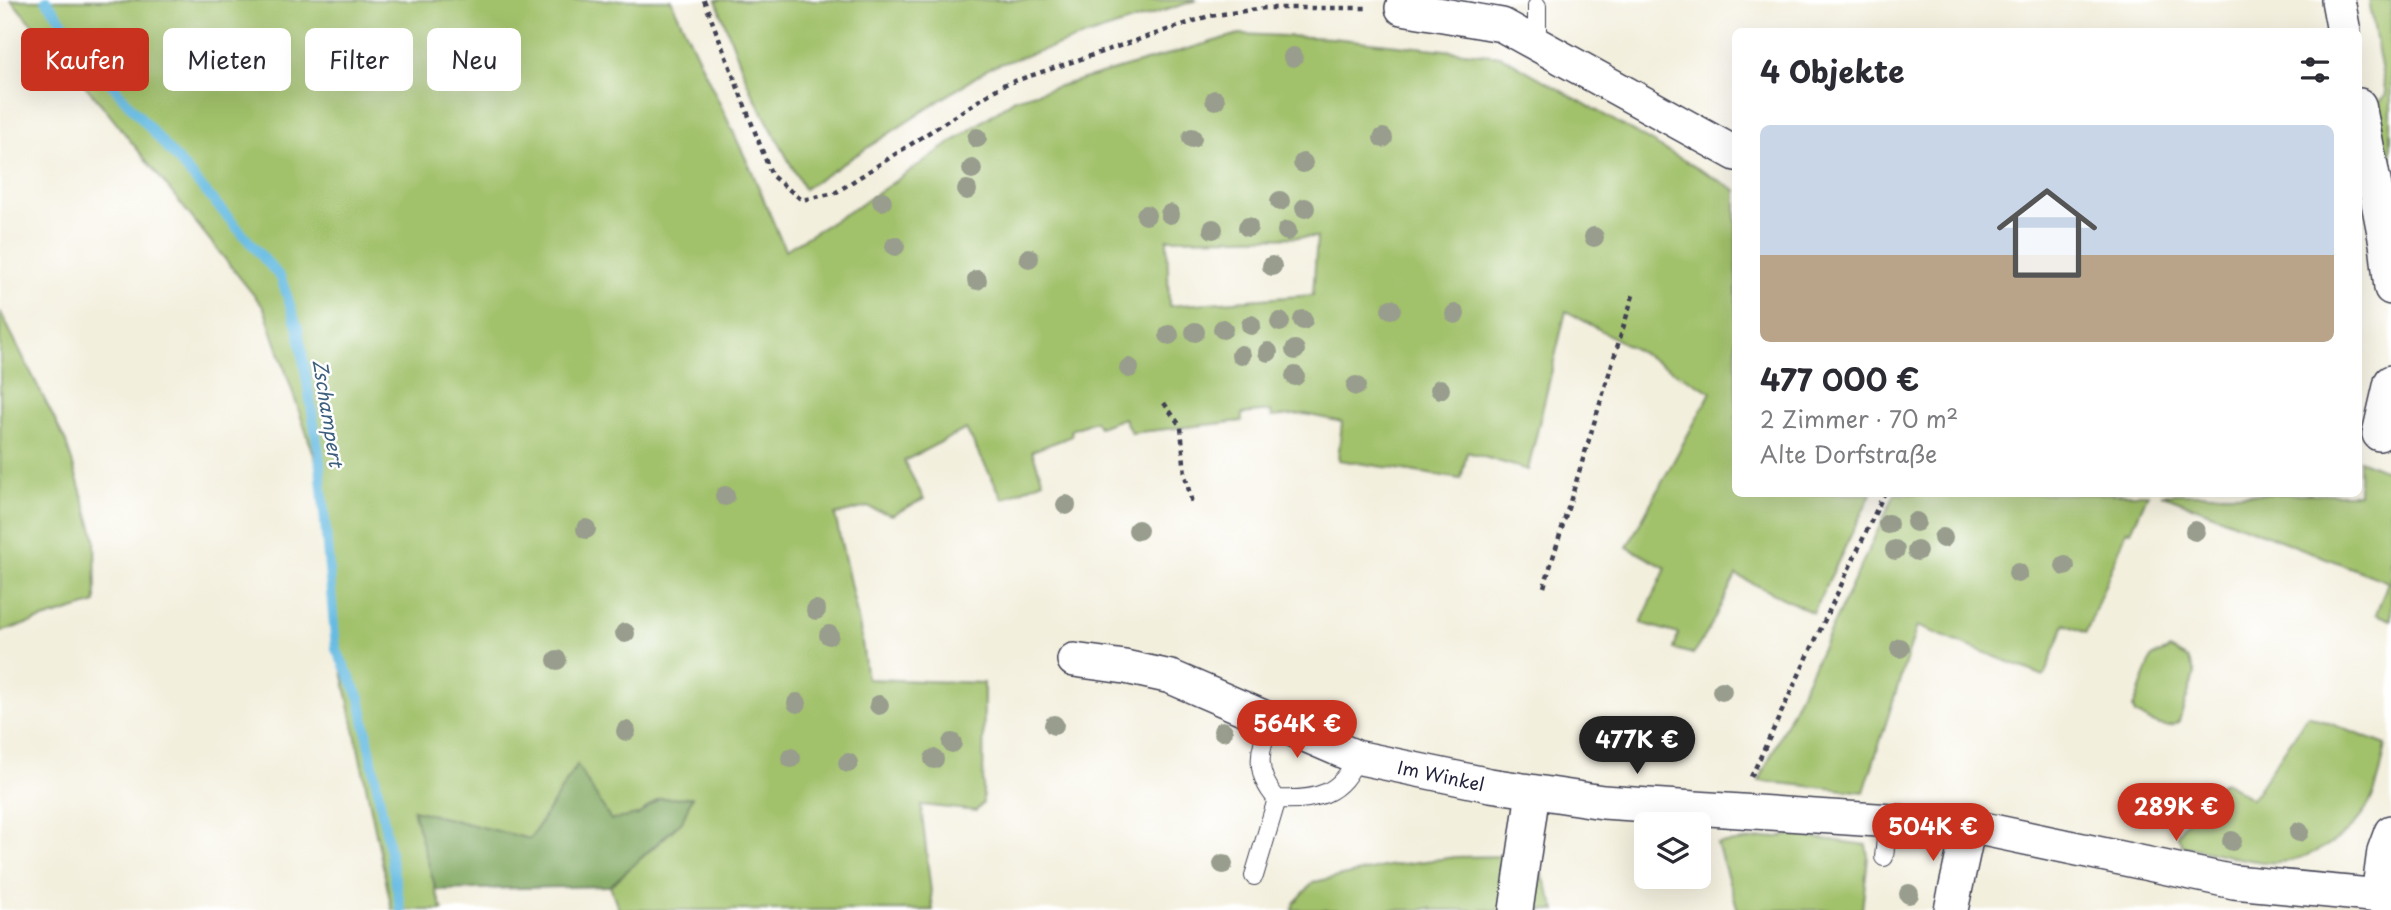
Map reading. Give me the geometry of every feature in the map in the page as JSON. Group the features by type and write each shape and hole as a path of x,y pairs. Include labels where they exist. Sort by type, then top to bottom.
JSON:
{"street":[{"path":"2338,0 2343,28"},
{"path":"1402,8 1445,8 1502,25 1732,152"},
{"path":"2362,120 2386,243 2391,288"},
{"path":"2376,437 2391,382"},
{"name":"Im Winkel","path":"1074,660 1171,677 1356,757 1533,792 1603,802 1969,827 2234,882 2383,901"},
{"path":"1516,910 1533,792"},
{"path":"1951,910 1969,827"},
{"path":"2383,901 2384,851 2391,832"}],"lane":[{"path":"1537,6 1537,44"},
{"path":"1272,720 1264,737 1260,758 1266,787 1278,799 1303,800 1341,786 1352,771 1356,757"},
{"path":"1254,876 1278,799"},
{"path":"1884,857 1888,820"}],"path":[{"path":"704,0 772,176 802,200 835,193 1003,85 1209,16 1265,8 1402,8"},
{"path":"1544,587 1634,292"},
{"path":"1164,403 1181,427 1185,475 1192,503"},
{"path":"1736,810 1883,497"}],"green space":[{"path":"11,0 671,0 753,174 785,250 863,203 1015,99 1239,34 1332,38 1501,56 1732,188 1732,497 1870,497 1813,613 1736,575 1707,633 1693,654 1674,649 1678,634 1641,623 1666,568 1627,547 1711,392 1566,311 1528,470 1467,452 1461,479 1338,460 1342,422 1305,414 1272,417 1271,411 1242,414 1242,421 1131,433 1124,418 1099,427 1095,421 1071,430 1072,436 1032,451 1043,481 1003,499 966,429 904,461 924,499 892,515 867,507 835,515 860,628 867,679 984,683 983,803 976,811 921,805 933,910 619,910 610,886 682,822 691,797 659,799 638,815 530,839 435,890 443,910 392,910 330,614 319,470 264,308 90,91 149,91 149,28 35,28","holes":["1317,237 1313,295 1169,306 1167,239"]},
{"path":"716,0 1197,0 991,67 804,189 750,89"},
{"path":"2369,0 2391,0 2391,179 2377,105 2386,95"},
{"path":"0,311 66,442 95,537 96,603 0,632"},
{"path":"2362,461 2391,473 2391,620 2376,614 2388,582 2169,497 2362,497"},
{"path":"1894,497 2147,497 2131,531 2127,530 2086,633 2065,624 2044,676 1917,626 1864,792 1759,781"},
{"path":"2170,649 2188,659 2195,673 2179,721 2164,726 2135,714 2133,708 2152,657"},
{"path":"2308,715 2386,745 2373,795 2362,815 2351,827 2325,847 2278,862 2252,861 2183,846 2177,835 2207,790 2225,782 2252,799"},
{"path":"577,765 611,820 638,815 659,799 692,797 682,821 610,886 436,890 413,810 530,839"},
{"path":"1794,835 1866,845 1868,856 1862,910 1738,910 1717,844"},
{"path":"1509,856 1503,910 1292,910 1294,903 1314,882 1388,866 1456,857"},
{"path":"1541,872 1556,910 1536,910"}],"waterway":[{"name":"Zschampert","path":"46,0 99,70 281,278 298,329 319,453 336,649 360,698 401,910"}]}
